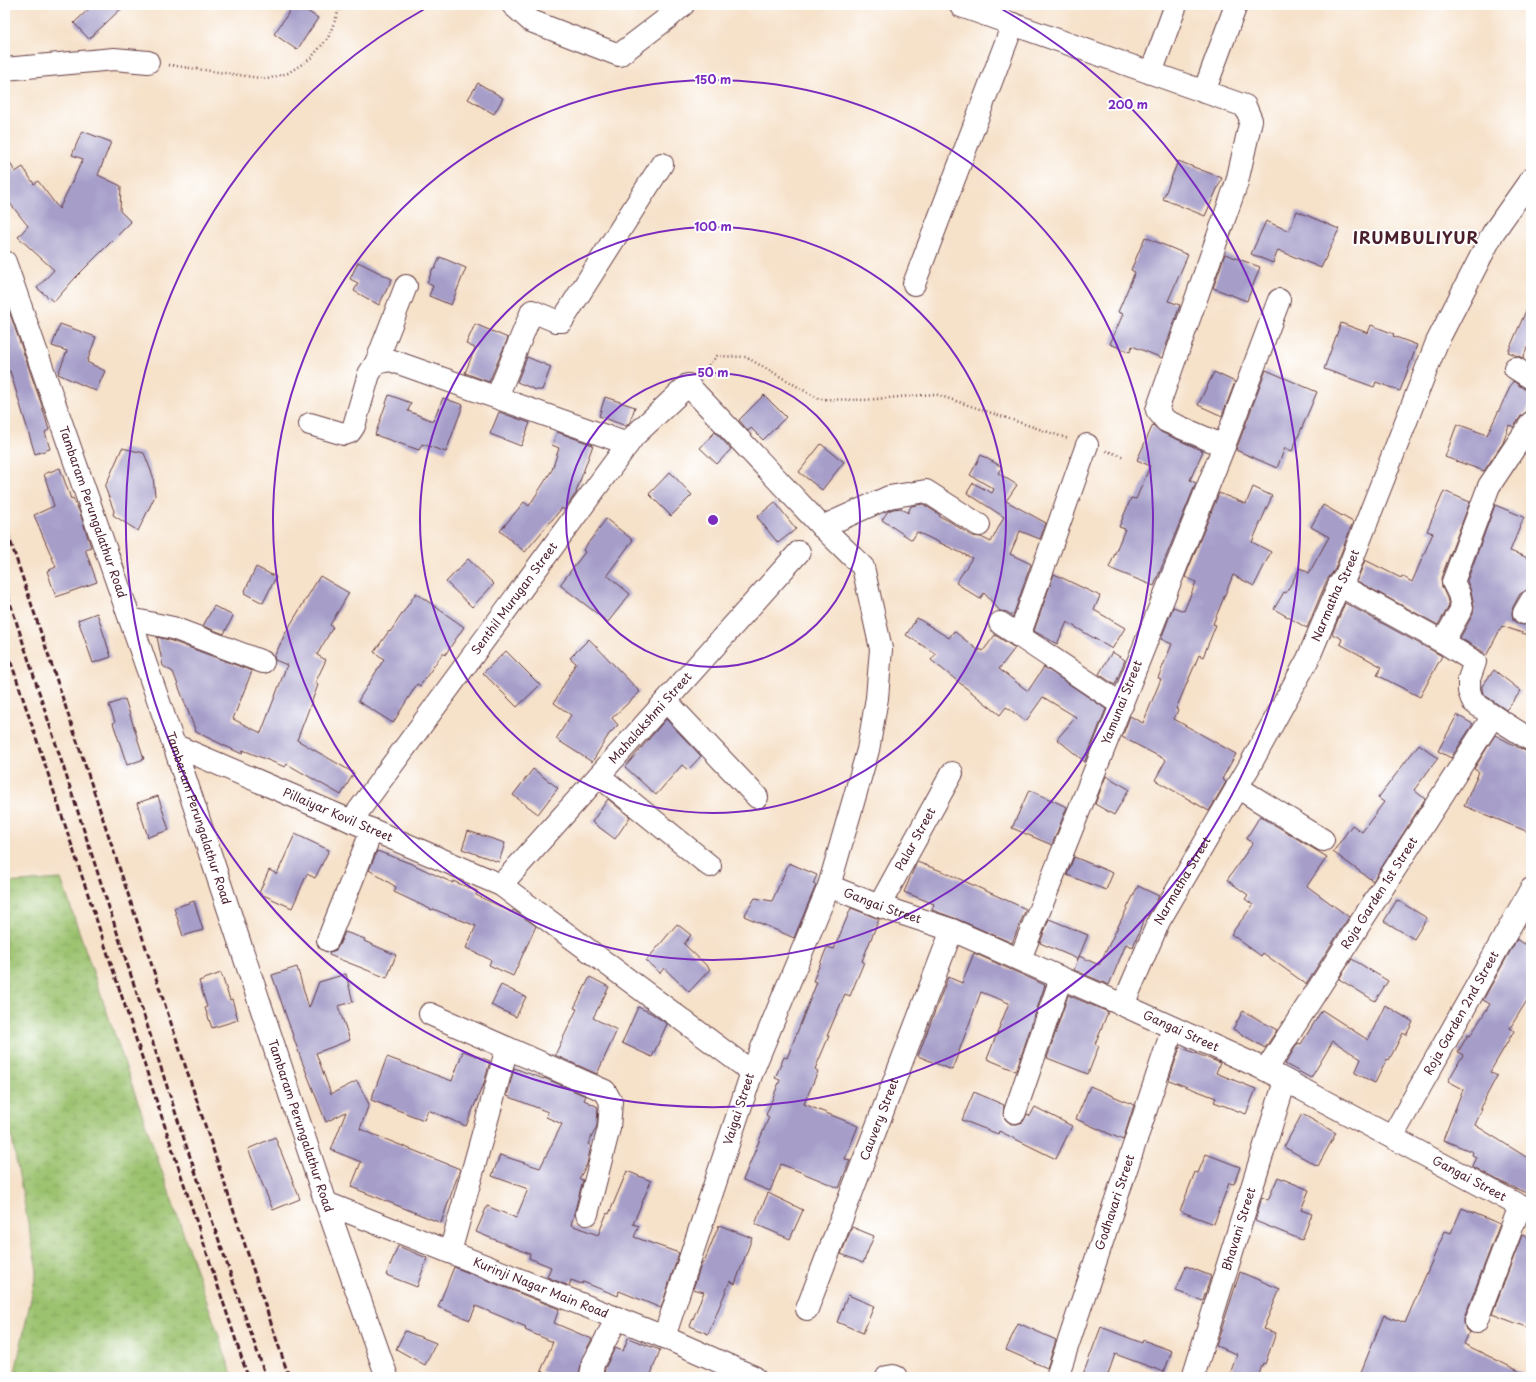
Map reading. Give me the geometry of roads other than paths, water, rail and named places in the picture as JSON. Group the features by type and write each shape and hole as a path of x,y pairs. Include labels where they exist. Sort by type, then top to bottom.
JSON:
{"street":[{"path":"513,5 531,21 619,54 669,17 682,5"},
{"path":"1151,73 1176,5"},
{"path":"1204,92 1236,5"},
{"path":"961,6 1245,106 1251,120 1237,182 1157,410 1166,421 1224,446"},
{"path":"914,284 1013,24"},
{"path":"5,69 114,59 148,62"},
{"path":"497,397 532,311 556,321 562,321 662,164"},
{"name":"Narmatha Street","path":"1123,1005 1159,921 1237,787 1308,659 1339,585 1346,575 1437,342 1493,232 1531,179"},
{"name":"Tambaram Perungalathur Road","path":"5,262 174,745 326,1203 387,1377"},
{"path":"310,424 344,434 350,432 354,426 369,374 376,363 406,286"},
{"name":"Yamunai Street","path":"1020,959 1224,446 1279,300"},
{"path":"376,363 383,360 390,360 628,444"},
{"name":"Senthil Murugan Street","path":"352,821 634,436 688,385"},
{"name":"Vaigai Street","path":"664,1337 752,1072 828,886 868,750 877,698 881,649 863,567 688,385"},
{"path":"1443,642 1462,608 1459,594 1453,582 1490,486 1531,423"},
{"path":"1019,636 1087,445"},
{"path":"822,526 889,497 926,491 979,525"},
{"name":"Mahalakshmi Street","path":"501,885 799,552"},
{"path":"1339,585 1443,642 1475,662 1469,679 1469,691 1473,702 1531,740"},
{"path":"130,619 173,628 263,662"},
{"path":"1000,623 1122,705"},
{"path":"666,701 757,797"},
{"name":"Roja Garden 1st Street","path":"1266,1070 1493,716"},
{"name":"Pillaiyar Kovil Street","path":"174,745 501,885 752,1072"},
{"name":"Palar Street","path":"879,906 952,773"},
{"path":"599,776 710,866"},
{"path":"1237,787 1323,840"},
{"path":"328,940 372,830"},
{"name":"Gangai Street","path":"828,886 879,906 952,930 1020,959 1266,1070 1525,1208"},
{"name":"Roja Garden 2nd Street","path":"1392,1137 1531,889"},
{"name":"Cauvery Street","path":"807,1310 952,930"},
{"path":"1015,1112 1061,978"},
{"path":"430,1014 605,1092 612,1102 609,1128 587,1214"},
{"name":"Godhavari Street","path":"1057,1377 1173,1028"},
{"path":"450,1252 507,1048"},
{"name":"Bhavani Street","path":"1193,1377 1285,1080"},
{"name":"Kurinji Nagar Main Road","path":"326,1203 664,1337 754,1377"},
{"path":"1476,1322 1525,1208"},
{"path":"591,1377 593,1364 617,1318"},
{"path":"887,1377 896,1377"}],"railway":[{"path":"5,525 289,1377"},
{"path":"5,587 186,1145 266,1377"},
{"path":"5,644 248,1377"}],"district":[{"name":"IRUMBULIYUR","path":"1416,238"}]}
